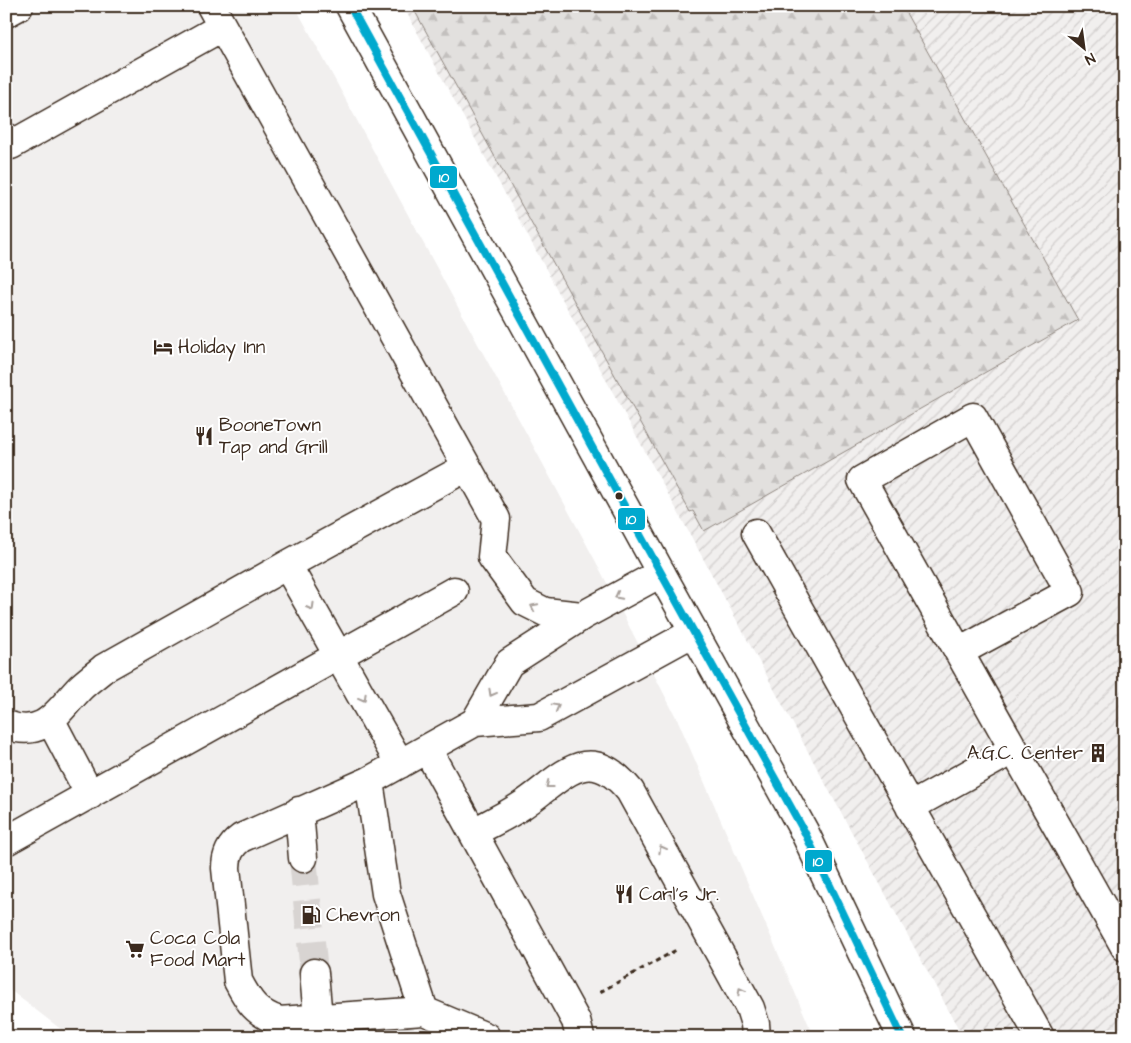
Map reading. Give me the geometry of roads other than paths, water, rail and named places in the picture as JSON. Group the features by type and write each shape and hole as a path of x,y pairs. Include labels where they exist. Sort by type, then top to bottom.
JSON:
{"main road":[{"path":"6,14 19,6"},
{"path":"350,6 804,831 902,1037"},
{"path":"6,137 11,145 216,16 496,519 492,557 525,602 544,612 582,616"},
{"path":"959,652 1070,592 973,417 862,480 1125,947"},
{"path":"6,725 31,729 51,721 81,687 104,668 467,467"},
{"path":"756,533 1040,1037"},
{"path":"287,565 400,764"},
{"path":"475,722 508,663 582,616 661,573"},
{"path":"6,841 454,591"},
{"path":"486,1037 424,1011 279,1020 256,1010 246,998 238,981 226,868 229,851 240,838 369,781 475,722 539,716 694,632"},
{"path":"51,721 90,795"},
{"path":"427,749 570,1009 576,1021 580,1037"},
{"path":"910,807 1014,749"},
{"path":"474,832 520,807 575,768 587,765 600,766 610,770 630,791 750,1008 755,1024 756,1037"},
{"path":"369,781 386,894 424,1011"},
{"path":"299,811 303,858"},
{"path":"314,973 318,1018"}],"tunnel":[{"path":"303,858 314,973"}],"place":[{"name":"Holiday Inn","path":"163,347"},
{"name":"BooneTown Tap and Grill","path":"204,436"},
{"name":"A.G.C. Center","path":"1098,753"},
{"name":"Carl's Jr.","path":"624,894"},
{"name":"Chevron","path":"311,915"},
{"name":"Coca Cola Food Mart","path":"135,949"}]}
